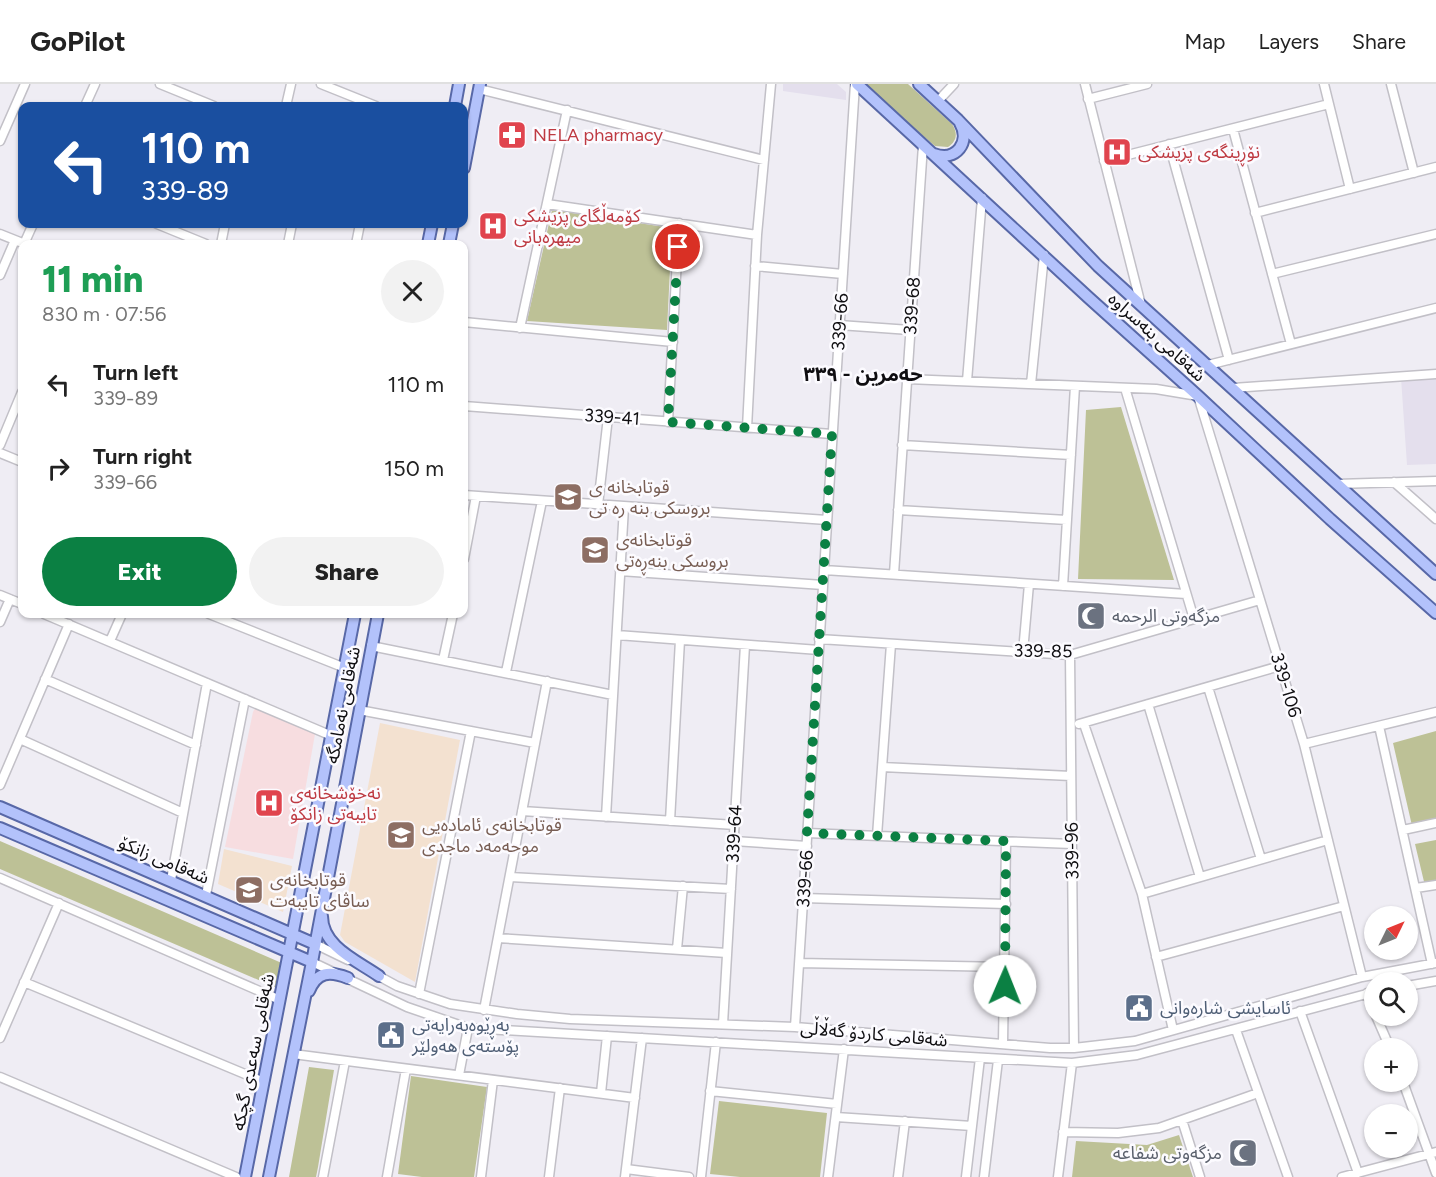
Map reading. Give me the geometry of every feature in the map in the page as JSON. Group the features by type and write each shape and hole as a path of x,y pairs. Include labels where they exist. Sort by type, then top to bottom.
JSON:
{"main road":[{"path":"456,102 459,84"},
{"name":"شەقامی بنەسراوە","path":"856,84 1330,519 1436,613"},
{"name":"شەقامی بنەسراوە","path":"919,84 958,119 1098,266 1435,571"},
{"path":"468,146 479,86"},
{"path":"931,153 945,156 959,150 964,129 958,119"},
{"name":"شەقامی نەمامگە","path":"293,934 355,618"},
{"name":"شەقامی نەمامگە","path":"315,944 377,618"},
{"name":"شەقامی زانکۆ","path":"0,807 315,944"},
{"name":"شەقامی زانکۆ","path":"0,828 312,962"},
{"path":"257,918 278,925 289,921 300,869 312,836"},
{"path":"324,896 322,921 329,939 338,948 379,976"},
{"path":"231,926 277,949 282,954 284,963 281,995"},
{"name":"شەقامی سەعدی گچکە","path":"245,1177 293,934"},
{"path":"269,1177 315,944"},
{"path":"302,1011 311,986 317,977 331,973 348,978"}],"street":[{"path":"0,141 25,84"},
{"path":"87,102 95,84"},
{"path":"160,84 204,102"},
{"path":"287,102 291,84"},
{"path":"321,84 366,102"},
{"path":"747,428 757,236 771,84"},
{"name":"339-66","path":"795,1027 856,84"},
{"path":"938,101 954,84"},
{"path":"1085,84 1141,305"},
{"path":"1088,99 1147,84"},
{"path":"1324,84 1350,189"},
{"path":"1391,84 1414,173"},
{"path":"479,86 764,160"},
{"path":"1104,161 1329,104"},
{"path":"520,328 567,110"},
{"path":"1233,129 1291,344"},
{"path":"1169,144 1229,360"},
{"name":"339-68","path":"894,574 923,145"},
{"path":"1256,213 1436,168"},
{"path":"967,381 982,198"},
{"path":"547,204 757,236"},
{"path":"668,422 679,224"},
{"path":"168,228 196,240"},
{"path":"0,234 18,241"},
{"path":"1272,274 1436,234"},
{"path":"0,275 15,240"},
{"path":"1031,384 1044,255"},
{"path":"756,266 843,274"},
{"path":"1208,365 1436,308"},
{"path":"468,322 673,342"},
{"path":"839,325 910,330"},
{"path":"1233,388 1436,374"},
{"path":"907,379 1156,389 1198,396"},
{"path":"1063,586 1075,386"},
{"path":"1125,388 1194,619"},
{"name":"339-106","path":"1198,396 1304,744 1362,977"},
{"path":"0,445 18,402"},
{"name":"339-41","path":"468,406 832,434"},
{"path":"598,505 608,417"},
{"path":"902,445 1071,455"},
{"path":"0,453 18,460"},
{"path":"1338,484 1436,481"},
{"path":"1394,482 1436,519"},
{"path":"468,495 827,520"},
{"path":"468,538 476,496"},
{"path":"506,672 542,501"},
{"path":"606,817 624,507"},
{"path":"898,510 1067,520"},
{"path":"824,570 1186,594"},
{"path":"620,571 823,585"},
{"path":"1023,652 1029,584"},
{"path":"0,595 18,602"},
{"path":"0,622 10,599"},
{"name":"339-85","path":"819,639 1070,655 1260,600"},
{"path":"54,618 332,736"},
{"path":"110,641 120,618"},
{"path":"219,618 345,668"},
{"path":"443,660 452,618"},
{"path":"0,785 69,624"},
{"path":"617,635 819,650"},
{"path":"670,821 680,640"},
{"path":"877,836 891,644"},
{"name":"339-64","path":"723,1024 745,645"},
{"path":"371,646 613,695"},
{"name":"339-96","path":"1070,655 1074,1048"},
{"path":"1071,724 1084,724 1280,666"},
{"path":"45,679 196,745"},
{"path":"484,1010 547,681"},
{"path":"171,880 207,683"},
{"path":"1208,687 1261,859"},
{"path":"206,895 245,699"},
{"path":"1148,704 1200,877"},
{"path":"359,710 536,743"},
{"path":"1304,744 1436,712"},
{"path":"1084,724 1142,894 1173,1030"},
{"path":"1379,726 1434,964"},
{"path":"419,994 471,731"},
{"path":"20,738 183,813"},
{"path":"882,767 1071,776"},
{"path":"522,811 735,825"},
{"path":"1403,830 1436,823"},
{"path":"807,833 1072,844"},
{"path":"1142,894 1328,840"},
{"path":"734,841 807,846"},
{"path":"1003,1044 1006,841"},
{"path":"510,877 731,889"},
{"path":"0,878 281,995"},
{"path":"1416,888 1436,885"},
{"path":"677,950 683,886"},
{"path":"803,898 1006,904"},
{"path":"0,1038 58,903"},
{"path":"1156,957 1344,906"},
{"path":"498,938 727,953"},
{"name":"شەقامی کاردۆ گەڵاڵی","path":"315,944 419,994 450,1004 484,1010 570,1019 795,1027 1050,1048 1074,1048 1135,1041 1362,977 1434,964"},
{"name":"شەقامی کاردۆ گەڵاڵی","path":"312,962 407,1007 468,1028 1072,1063 1137,1055 1364,994"},
{"path":"799,963 1005,967"},
{"path":"1418,984 1436,981"},
{"path":"24,982 264,1082"},
{"path":"1300,1011 1358,1173"},
{"path":"459,1075 468,1028"},
{"path":"1236,1030 1288,1177"},
{"path":"601,1093 607,1036"},
{"path":"891,1036 891,1051"},
{"path":"642,1038 626,1173 689,1177"},
{"path":"701,1177 716,1042"},
{"path":"828,1177 844,1049"},
{"path":"293,1054 635,1098"},
{"path":"966,1177 980,1058"},
{"path":"984,1177 998,1060"},
{"path":"323,1177 345,1061"},
{"path":"1058,1177 1072,1063"},
{"path":"387,1177 406,1069"},
{"path":"0,1077 236,1177"},
{"path":"480,1177 494,1080"},
{"path":"549,1177 560,1088"},
{"path":"710,1091 837,1104"},
{"path":"1406,1092 1433,1153 1436,1173"},
{"path":"1063,1132 1137,1132 1160,1128 1258,1093"},
{"path":"836,1117 972,1126"},
{"path":"1182,1120 1200,1177"},
{"path":"898,1177 905,1121"},
{"path":"1342,1177 1433,1153"}],"shaded area":[{"path":"783,84 837,84 846,92 846,100 783,91"},
{"path":"1436,376 1436,464 1407,465 1401,378"},
{"name":"نەخۆشخانەی تایبەتی زانکۆ","path":"255,708 315,734 293,859 225,847"},
{"name":"قوتابخانەی ئامادەیی موحەمەد ماجدی","path":"380,723 460,740 415,982 345,942 340,935"},
{"path":"224,849 292,866 283,912 218,884"}],"green space":[{"path":"862,84 908,84 952,124 956,134 955,139 948,147 935,146"},
{"path":"552,210 672,228 667,330 527,321"},
{"path":"1121,407 1174,580 1078,579 1086,410"},
{"path":"1436,731 1436,825 1413,830 1393,743"},
{"path":"1436,840 1436,888 1426,890 1415,844"},
{"path":"0,841 284,964 277,988 0,869"},
{"path":"309,1067 334,1070 318,1167 316,1177 289,1177"},
{"path":"411,1076 487,1087 474,1177 422,1177 398,1174"},
{"path":"719,1101 827,1113 820,1177 740,1177 710,1174"},
{"path":"1179,1135 1193,1177 1072,1177 1076,1141 1147,1145"}],"place":[{"name":"NELA pharmacy","path":"512,135"},
{"name":"نۆڕینگەی پزیشکی","path":"1117,152"},
{"name":"کۆمەڵگای پزیشکی میهرەبانی","path":"493,226"},
{"name":"قوتابخانه ى بروسكى بنه ره تى","path":"568,497"},
{"name":"قوتابخانەی بروسکی بنەڕەتی","path":"595,550"},
{"name":"مزگەوتی الرحمە","path":"1091,616"},
{"name":"نەخۆشخانەی تایبەتی زانکۆ","path":"269,803"},
{"name":"قوتابخانەی ئامادەیی موحەمەد ماجدی","path":"401,835"},
{"name":"قوتابخانەی ساڤای تایبەت","path":"249,890"},
{"name":"ئاسایشی شارەوانی","path":"1139,1008"},
{"name":"بەڕێوەبەرایەتی پۆستەی هەولێر","path":"391,1035"},
{"name":"مزگەوتی شفاعە","path":"1243,1153"}],"district":[{"name":"حەمرین - ٣٣٩","path":"863,374"}],"route":[{"path":"678,247 668,422 832,434 807,833 1006,841 1005,986"}]}
